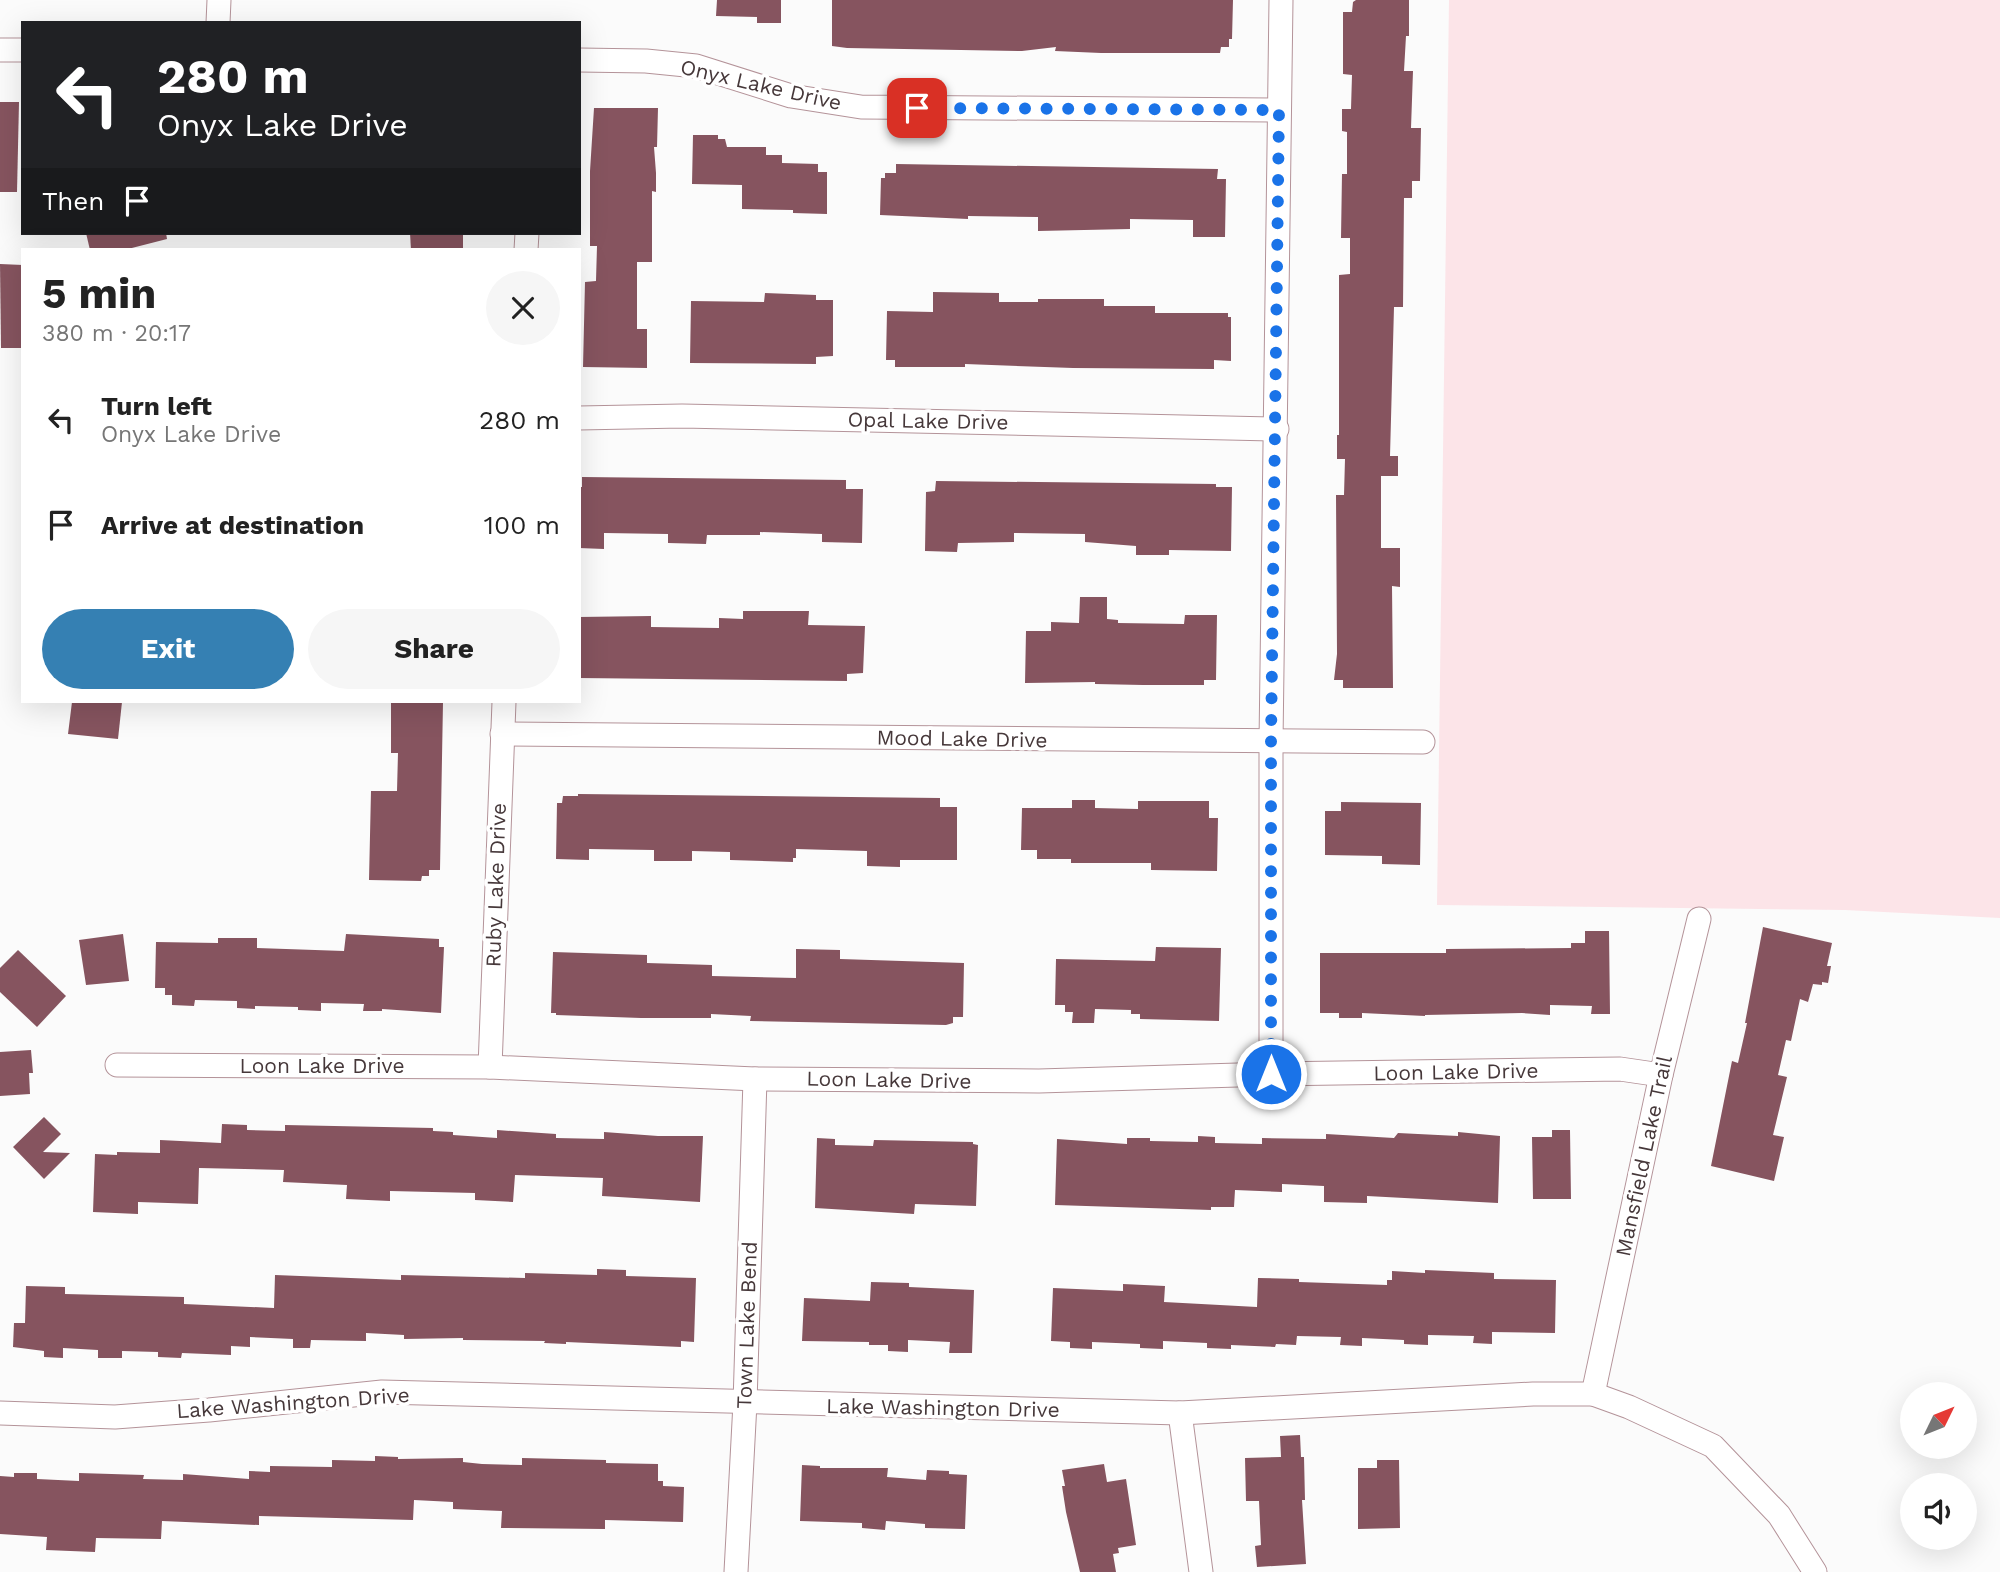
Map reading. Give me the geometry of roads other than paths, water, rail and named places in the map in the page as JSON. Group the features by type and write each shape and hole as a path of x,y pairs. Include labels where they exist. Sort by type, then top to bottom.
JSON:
{"street":[{"path":"218,21 219,0"},
{"path":"1271,1074 1271,742 1281,0"},
{"path":"0,50 21,50"},
{"name":"Onyx Lake Drive","path":"581,60 646,61 696,66 791,96 861,107 1279,110"},
{"name":"Opal Lake Drive","path":"581,418 682,416 1276,429"},
{"name":"Ruby Lake Drive","path":"490,1067 504,703"},
{"name":"Mood Lake Drive","path":"502,734 1423,742"},
{"name":"Mansfield Lake Trail","path":"1593,1394 1661,1075 1699,919"},
{"name":"Loon Lake Drive","path":"117,1065 490,1067 755,1079 1039,1081 1271,1074 1620,1069 1661,1075"},
{"name":"Town Lake Bend","path":"736,1572 745,1403 755,1079"},
{"name":"Lake Washington Drive","path":"0,1413 115,1417 382,1392 1180,1413 1532,1394 1593,1394 1629,1407 1713,1446 1779,1515 1815,1572"},
{"path":"1180,1413 1201,1572"}]}
